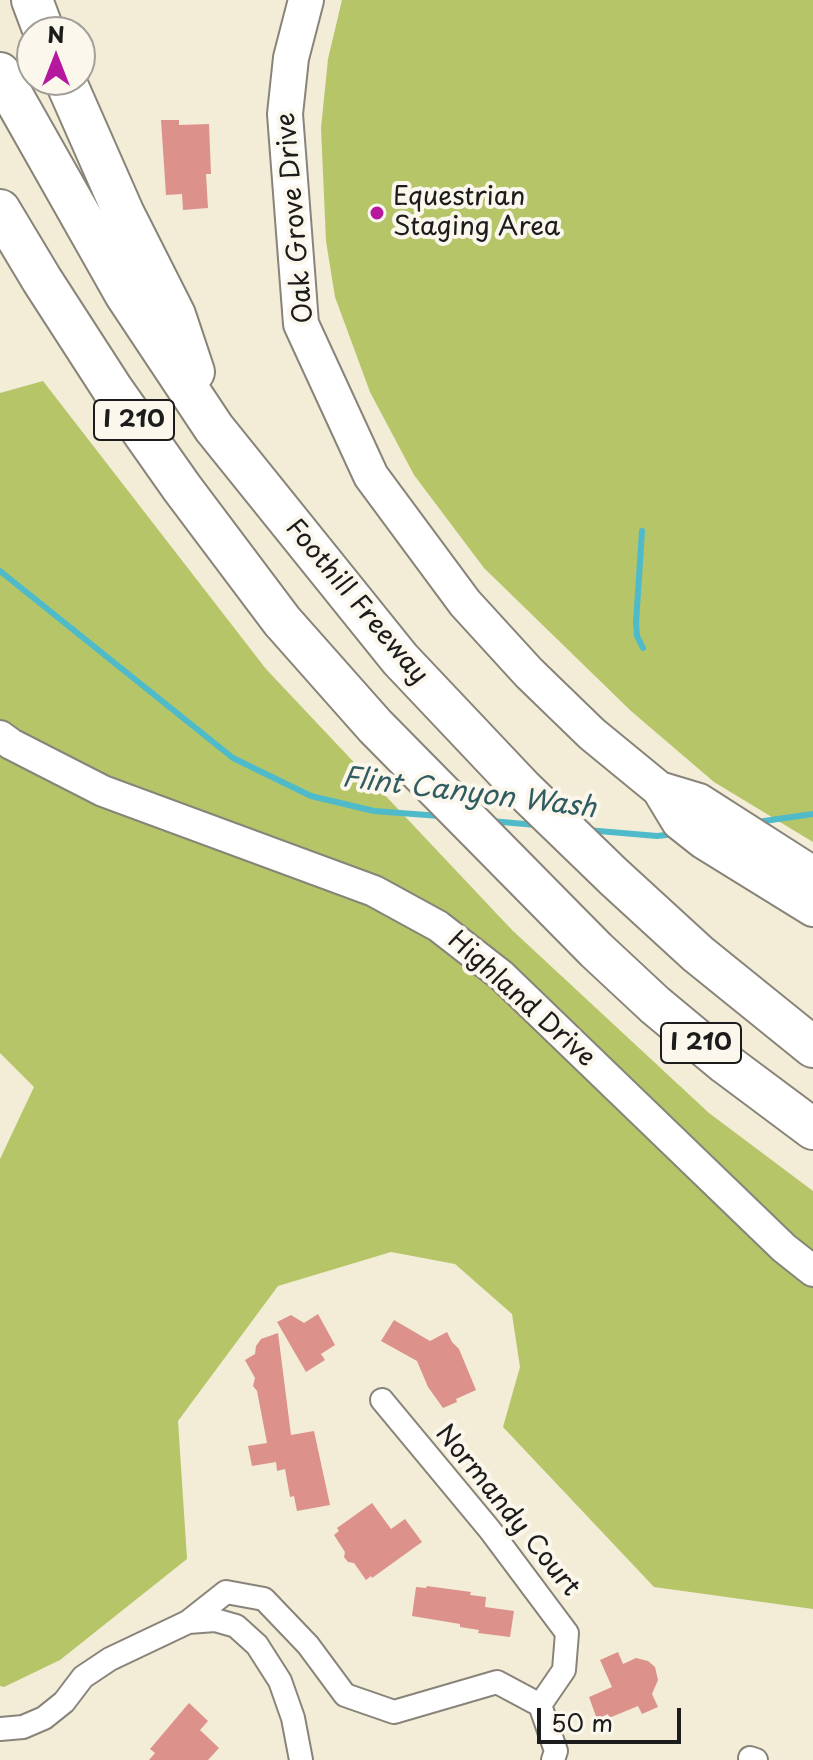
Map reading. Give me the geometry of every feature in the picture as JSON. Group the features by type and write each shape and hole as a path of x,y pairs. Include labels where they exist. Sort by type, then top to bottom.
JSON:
{"highway":[{"name":"Foothill Freeway","path":"0,73 125,294 214,428 400,659 522,788 698,954 813,1047"},
{"path":"72,96 124,214 175,315 214,428"},
{"name":"I 210","path":"0,210 113,390 282,621 375,726 596,950 714,1054 813,1129"},
{"path":"0,257 49,331 159,474 282,621"}],"main road":[{"name":"Oak Grove Drive","path":"306,0 291,58 285,114 301,324 371,476 465,603 529,673 592,734 659,789 679,822 703,841 813,909"},
{"name":"Oak Grove Drive","path":"659,789 699,801 813,874"}],"street":[{"name":"Highland Drive","path":"0,736 103,791 374,891 438,926 501,975 784,1248 813,1271"},
{"name":"Normandy Court","path":"382,1400 490,1530 567,1633 564,1670 540,1705"},
{"path":"0,1729 23,1727 44,1718 64,1702 83,1677 110,1659 188,1622 226,1592 264,1599 308,1645 345,1695 394,1712 497,1682 540,1705 556,1751 553,1760"},
{"path":"188,1622 215,1620 236,1626 257,1645 284,1693 293,1718 301,1760"}],"green space":[{"path":"342,0 813,0 813,842 714,782 631,711 484,568 414,475 370,392 335,297 326,241 321,128 328,59"},
{"path":"43,381 266,669 512,930 709,1113 813,1191 813,1609 654,1587 503,1427 520,1367 512,1314 455,1264 391,1252 278,1286 178,1421 187,1559 60,1660 4,1687 0,1686 0,1159 34,1087 0,1053 0,393"}],"building":[{"path":"161,120 179,120 179,125 209,124 211,174 206,174 208,208 183,210 182,194 166,195"},
{"path":"318,1314 335,1345 321,1354 325,1360 306,1372 277,1322 291,1315 304,1323"},
{"path":"394,1320 430,1341 447,1332 459,1349 476,1390 443,1408 428,1387 417,1361 381,1341"},
{"path":"278,1333 291,1435 314,1431 330,1505 297,1511 294,1496 290,1497 285,1469 277,1471 276,1462 252,1466 248,1446 267,1443 257,1391 253,1386 255,1378 245,1360 255,1354 261,1339"},
{"path":"372,1503 391,1529 405,1519 422,1542 366,1580 354,1563 344,1557 345,1552 334,1535 339,1531 337,1528"},
{"path":"416,1587 471,1592 470,1595 486,1597 485,1607 514,1611 510,1637 478,1633 479,1630 460,1627 460,1624 412,1616"},
{"path":"618,1652 623,1664 636,1658 648,1661 655,1667 658,1680 652,1694 658,1707 642,1714 638,1706 609,1718 608,1714 597,1719 589,1697 612,1687 600,1660"},
{"path":"189,1703 208,1721 200,1730 219,1748 208,1760 149,1760 155,1753 150,1749"}],"waterway":[{"path":"642,531 636,623 637,636 643,648"},
{"name":"Flint Canyon Wash","path":"0,571 233,758 311,796 374,811 440,816"},
{"name":"Flint Canyon Wash","path":"757,822 813,814"},
{"name":"Flint Canyon Wash","path":"491,821 536,825"},
{"name":"Flint Canyon Wash","path":"587,830 657,836 675,834"}],"place":[{"name":"Equestrian Staging Area","path":"377,213"}]}
